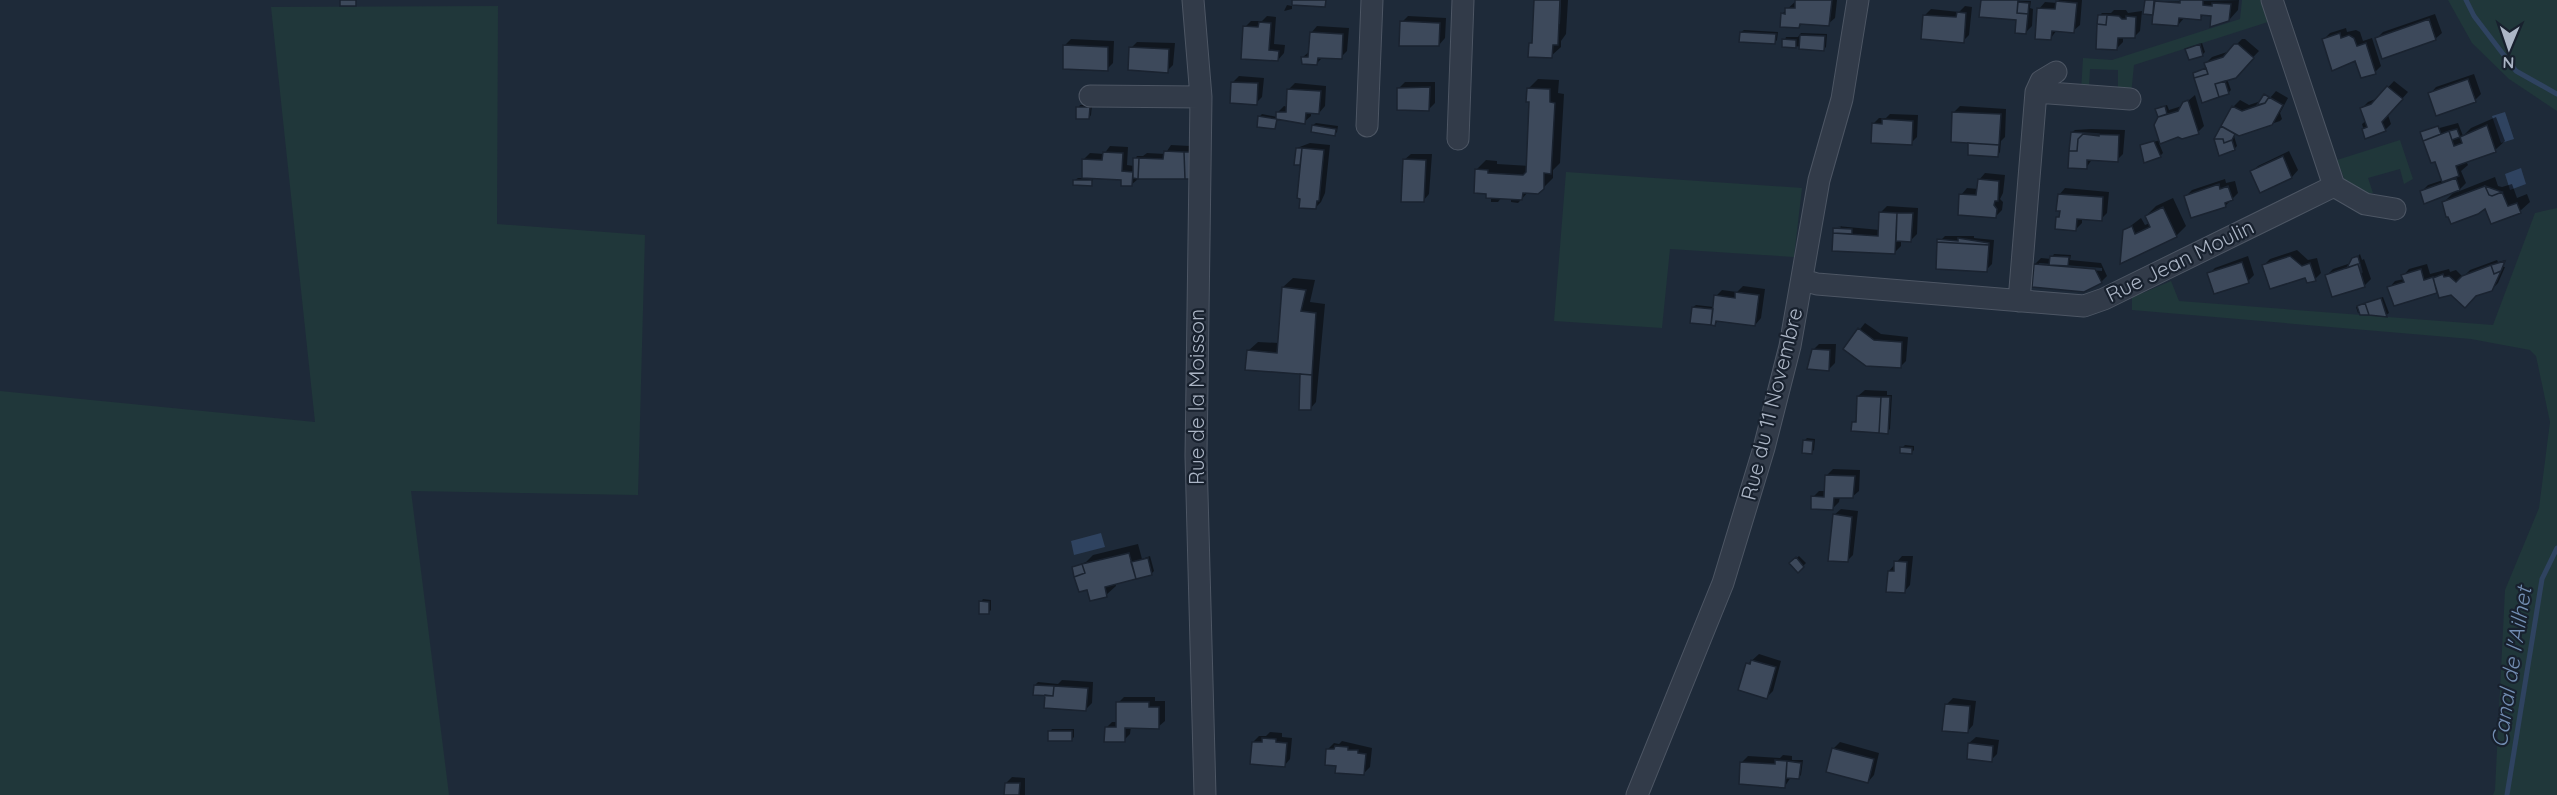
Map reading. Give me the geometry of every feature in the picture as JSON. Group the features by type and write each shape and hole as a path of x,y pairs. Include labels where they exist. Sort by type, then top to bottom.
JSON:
{"street":[{"name":"Rue de la Moisson","path":"1193,0 1201,97 1196,456 1205,795"},
{"path":"1367,126 1372,0"},
{"path":"1458,139 1463,0"},
{"name":"Rue du 11 Novembre","path":"1637,795 1723,582 1764,448 1791,346 1819,180 1842,99 1858,0"},
{"path":"2272,0 2334,186 2365,204 2395,209"},
{"path":"2019,301 2036,93 2042,81 2056,72"},
{"path":"2036,93 2130,99"},
{"path":"1090,96 1201,97"},
{"name":"Rue Jean Moulin","path":"1803,280 1817,285 2084,306 2104,299 2334,186"}],"green space":[{"path":"2242,0 2264,0 2271,21 2134,65 2131,95 2118,88 2118,70 2090,69 2089,87 2081,92 2083,58 2112,60 2240,19"},
{"path":"2448,0 2557,0 2557,111 2509,79 2472,43"},
{"path":"498,6 497,224 645,235 638,495 411,491 449,795 0,795 0,391 315,422 271,7"},
{"path":"2400,140 2413,179 2404,184 2400,169 2368,178 2373,193 2360,194 2346,184 2337,160"},
{"path":"1566,172 1802,188 1794,257 1670,249 1662,328 1554,321"},
{"path":"2557,208 2557,795 2493,795 2505,590 2539,508 2550,422 2536,356 2530,350 2471,339 2132,310 2132,292 2140,286 2143,293 2171,281 2179,301 2493,325 2535,213"}],"water":[{"path":"2505,112 2514,139 2501,143 2492,116"},
{"path":"2521,168 2526,184 2510,190 2505,174"},
{"path":"1101,533 1105,547 1074,555 1071,541"}],"building":[{"path":"340,0 356,0 356,6 340,6"},
{"path":"1292,0 1326,0 1325,7 1292,5"},
{"path":"1534,0 1560,0 1558,45 1553,45 1552,58 1528,57 1529,43 1532,43"},
{"path":"1795,0 1832,0 1829,26 1800,24 1799,28 1780,27 1781,13 1785,14 1785,8 1795,8"},
{"path":"1981,0 2018,0 2017,13 2028,14 2026,34 2015,33 2016,20 1979,17"},
{"path":"2145,0 2155,0 2153,15 2143,14"},
{"path":"2180,0 2203,0 2203,5 2212,6 2212,3 2231,4 2229,21 2210,27 2211,16 2201,15 2201,20 2179,18 2178,26 2152,24 2154,1 2180,3"},
{"path":"2056,1 2077,3 2074,33 2052,31 2051,40 2035,39 2037,8 2055,9"},
{"path":"2018,2 2029,3 2028,14 2017,13"},
{"path":"1957,12 1966,13 1964,43 1921,39 1923,15 1956,17"},
{"path":"2098,15 2107,15 2106,25 2097,24"},
{"path":"2107,15 2119,16 2122,19 2126,19 2126,16 2136,17 2135,38 2118,38 2117,50 2096,49 2097,24 2106,25"},
{"path":"2429,19 2436,40 2382,59 2375,38"},
{"path":"1400,21 1440,23 1439,46 1399,46"},
{"path":"1259,22 1271,23 1269,50 1279,51 1278,61 1241,59 1243,26 1258,27"},
{"path":"1310,32 1343,34 1342,59 1318,58 1317,65 1302,64 1301,57 1308,57"},
{"path":"1740,32 1776,34 1775,44 1739,42"},
{"path":"2340,33 2341,38 2349,35 2354,38 2357,46 2366,43 2376,74 2361,78 2355,61 2332,71 2322,39"},
{"path":"1800,35 1825,36 1824,51 1799,49"},
{"path":"1782,39 1796,40 1796,48 1782,47"},
{"path":"2200,44 2203,56 2189,60 2185,49"},
{"path":"2234,44 2238,44 2254,58 2236,78 2215,84 2219,97 2202,103 2194,78 2208,74 2204,63 2223,57"},
{"path":"1063,45 1108,47 1108,71 1063,69"},
{"path":"1129,47 1169,49 1168,73 1128,70"},
{"path":"2206,68 2208,74 2194,78 2193,73"},
{"path":"2468,79 2476,102 2436,116 2428,93"},
{"path":"2225,81 2229,94 2219,97 2215,84"},
{"path":"1231,82 1258,83 1257,105 1230,103"},
{"path":"2387,86 2403,99 2382,122 2386,131 2365,139 2362,129 2367,127 2360,108 2371,104"},
{"path":"1430,87 1429,111 1397,110 1397,88"},
{"path":"1527,88 1550,89 1550,102 1555,103 1551,174 1544,173 1544,189 1538,194 1523,193 1522,200 1486,198 1486,194 1474,193 1475,169 1488,170 1488,173 1523,175 1526,172 1529,102 1526,102"},
{"path":"1287,89 1321,91 1319,114 1306,113 1305,124 1276,119 1276,112 1286,112"},
{"path":"2264,94 2269,97 2265,103 2257,105"},
{"path":"2269,97 2283,105 2272,125 2239,136 2221,126 2232,106 2242,111 2265,103"},
{"path":"2188,100 2199,134 2182,139 2178,137 2160,144 2154,125 2158,117 2178,111 2183,102"},
{"path":"2165,106 2167,114 2158,117 2155,109"},
{"path":"1076,107 1090,107 1089,119 1076,119"},
{"path":"1952,112 2001,114 1999,145 1951,142"},
{"path":"1258,116 1277,119 1275,129 1257,127"},
{"path":"1882,119 1913,121 1912,145 1871,143 1872,123 1882,124"},
{"path":"1312,125 1336,129 1335,136 1311,132"},
{"path":"2487,125 2496,152 2456,166 2459,176 2442,182 2435,162 2431,163 2423,141 2449,131 2454,146 2462,143 2460,137"},
{"path":"2221,126 2235,134 2232,140 2224,143 2223,139 2214,139"},
{"path":"2438,126 2441,134 2423,141 2420,132"},
{"path":"2457,129 2460,137 2452,140 2449,131"},
{"path":"2071,132 2099,134 2099,136 2083,134 2078,139 2077,151 2069,151"},
{"path":"2083,134 2119,135 2118,162 2087,160 2087,169 2068,168 2069,151 2077,151 2078,139"},
{"path":"2214,139 2223,139 2224,143 2232,140 2235,150 2219,156"},
{"path":"2154,141 2161,157 2144,163 2140,145"},
{"path":"1968,143 1999,145 1998,157 1968,155"},
{"path":"1296,148 1302,148 1300,165 1294,165"},
{"path":"1302,148 1324,150 1319,201 1317,201 1316,209 1299,208 1300,199 1297,198"},
{"path":"1164,151 1184,152 1185,179 1138,179 1139,158 1163,159"},
{"path":"1103,152 1123,153 1122,171 1133,172 1132,186 1121,186 1121,180 1082,178 1082,159 1102,160"},
{"path":"1184,152 1190,152 1191,179 1185,179"},
{"path":"2283,156 2292,178 2260,193 2250,171"},
{"path":"1133,158 1139,158 1138,179 1133,178"},
{"path":"1403,159 1426,160 1424,202 1401,202"},
{"path":"2456,178 2460,190 2424,204 2420,191"},
{"path":"1978,179 1999,181 1998,201 1995,201 1994,205 1997,209 1996,218 1958,215 1959,194 1976,195"},
{"path":"1073,180 1092,180 1092,186 1073,185"},
{"path":"2219,184 2220,189 2228,186 2233,200 2225,203 2226,207 2191,218 2184,196"},
{"path":"2485,186 2489,195 2502,192 2508,206 2517,203 2521,213 2491,224 2485,209 2451,224 2446,217 2442,202"},
{"path":"2485,186 2502,192 2489,195"},
{"path":"2058,194 2103,197 2102,221 2077,219 2076,231 2055,229 2056,217 2059,217 2060,211 2056,211"},
{"path":"2163,207 2177,237 2120,264 2123,230 2132,226 2135,234 2150,227 2145,216"},
{"path":"1879,212 1897,213 1895,254 1832,251 1833,233 1878,236"},
{"path":"1897,213 1913,213 1911,242 1896,241"},
{"path":"1833,228 1852,229 1852,234 1833,233"},
{"path":"1958,238 1989,243 1989,245 1937,242 1937,239 1958,241"},
{"path":"1937,242 1989,245 1987,272 1936,269"},
{"path":"2050,256 2069,257 2068,266 2049,265"},
{"path":"2290,256 2302,266 2310,263 2316,281 2307,283 2305,278 2270,289 2262,265"},
{"path":"2358,256 2361,273 2358,264 2347,268 2352,258"},
{"path":"2505,261 2501,271 2494,274 2491,265"},
{"path":"2242,262 2249,283 2214,294 2207,273"},
{"path":"2034,264 2095,269 2102,283 2084,292 2032,287"},
{"path":"2358,264 2365,287 2332,297 2325,275"},
{"path":"2491,265 2494,274 2501,271 2492,291 2476,296 2465,308 2451,295 2439,298 2433,278 2443,274 2444,277 2449,276 2456,282 2462,276"},
{"path":"2421,269 2424,280 2433,277 2437,293 2394,306 2387,287 2404,282 2401,275"},
{"path":"1282,287 1306,290 1301,311 1316,313 1312,375 1245,370 1247,350 1277,353"},
{"path":"1735,292 1759,295 1755,326 1716,321 1715,326 1711,325 1714,295 1735,298"},
{"path":"2381,298 2387,317 2369,315 2365,303"},
{"path":"2365,303 2369,315 2360,315 2357,306"},
{"path":"1692,307 1713,309 1711,325 1690,323"},
{"path":"1858,328 1874,340 1902,342 1901,368 1866,366 1843,349"},
{"path":"1812,349 1830,350 1829,371 1807,369"},
{"path":"1300,374 1312,375 1311,410 1299,410"},
{"path":"1857,396 1881,397 1879,433 1851,431 1852,422 1856,422"},
{"path":"1881,397 1890,397 1888,434 1879,433"},
{"path":"1803,440 1813,441 1812,454 1802,453"},
{"path":"1900,447 1912,448 1912,454 1900,453"},
{"path":"1825,475 1855,476 1853,498 1834,498 1833,510 1811,509 1811,496 1824,497"},
{"path":"1833,514 1852,517 1848,562 1828,561"},
{"path":"1129,553 1136,579 1105,587 1107,597 1090,601 1087,590 1079,592 1074,577 1085,573 1082,564"},
{"path":"1796,557 1804,567 1798,573 1789,563"},
{"path":"1148,558 1152,575 1136,579 1131,562"},
{"path":"1894,561 1907,562 1905,593 1886,592 1888,571 1894,571"},
{"path":"1082,564 1085,573 1074,577 1072,567"},
{"path":"979,601 989,602 989,614 979,614"},
{"path":"1751,660 1776,667 1767,699 1738,690 1746,663 1750,664"},
{"path":"1034,685 1054,686 1053,696 1033,695"},
{"path":"1054,686 1088,688 1086,711 1044,708 1045,695 1053,696"},
{"path":"1116,702 1149,702 1149,707 1159,707 1159,729 1125,728 1125,742 1104,742 1105,727 1116,727"},
{"path":"1945,704 1970,706 1968,733 1942,731"},
{"path":"1048,731 1072,731 1072,741 1048,741"},
{"path":"1262,738 1287,743 1285,767 1250,764 1252,742 1262,742"},
{"path":"1968,743 1993,746 1992,762 1967,759"},
{"path":"1335,746 1348,747 1348,750 1358,750 1358,753 1366,754 1364,775 1335,773 1336,766 1325,765 1326,749 1334,749"},
{"path":"1832,748 1874,759 1868,783 1826,772"},
{"path":"1775,760 1787,761 1785,788 1739,784 1740,762 1775,764"},
{"path":"1787,761 1801,763 1799,779 1786,778"},
{"path":"1005,783 1020,783 1019,795 1004,795"}],"waterway":[{"path":"2466,0 2474,16 2516,71 2557,94"},
{"name":"Canal de l'Ailhet","path":"2507,795 2542,579 2557,548"}]}
